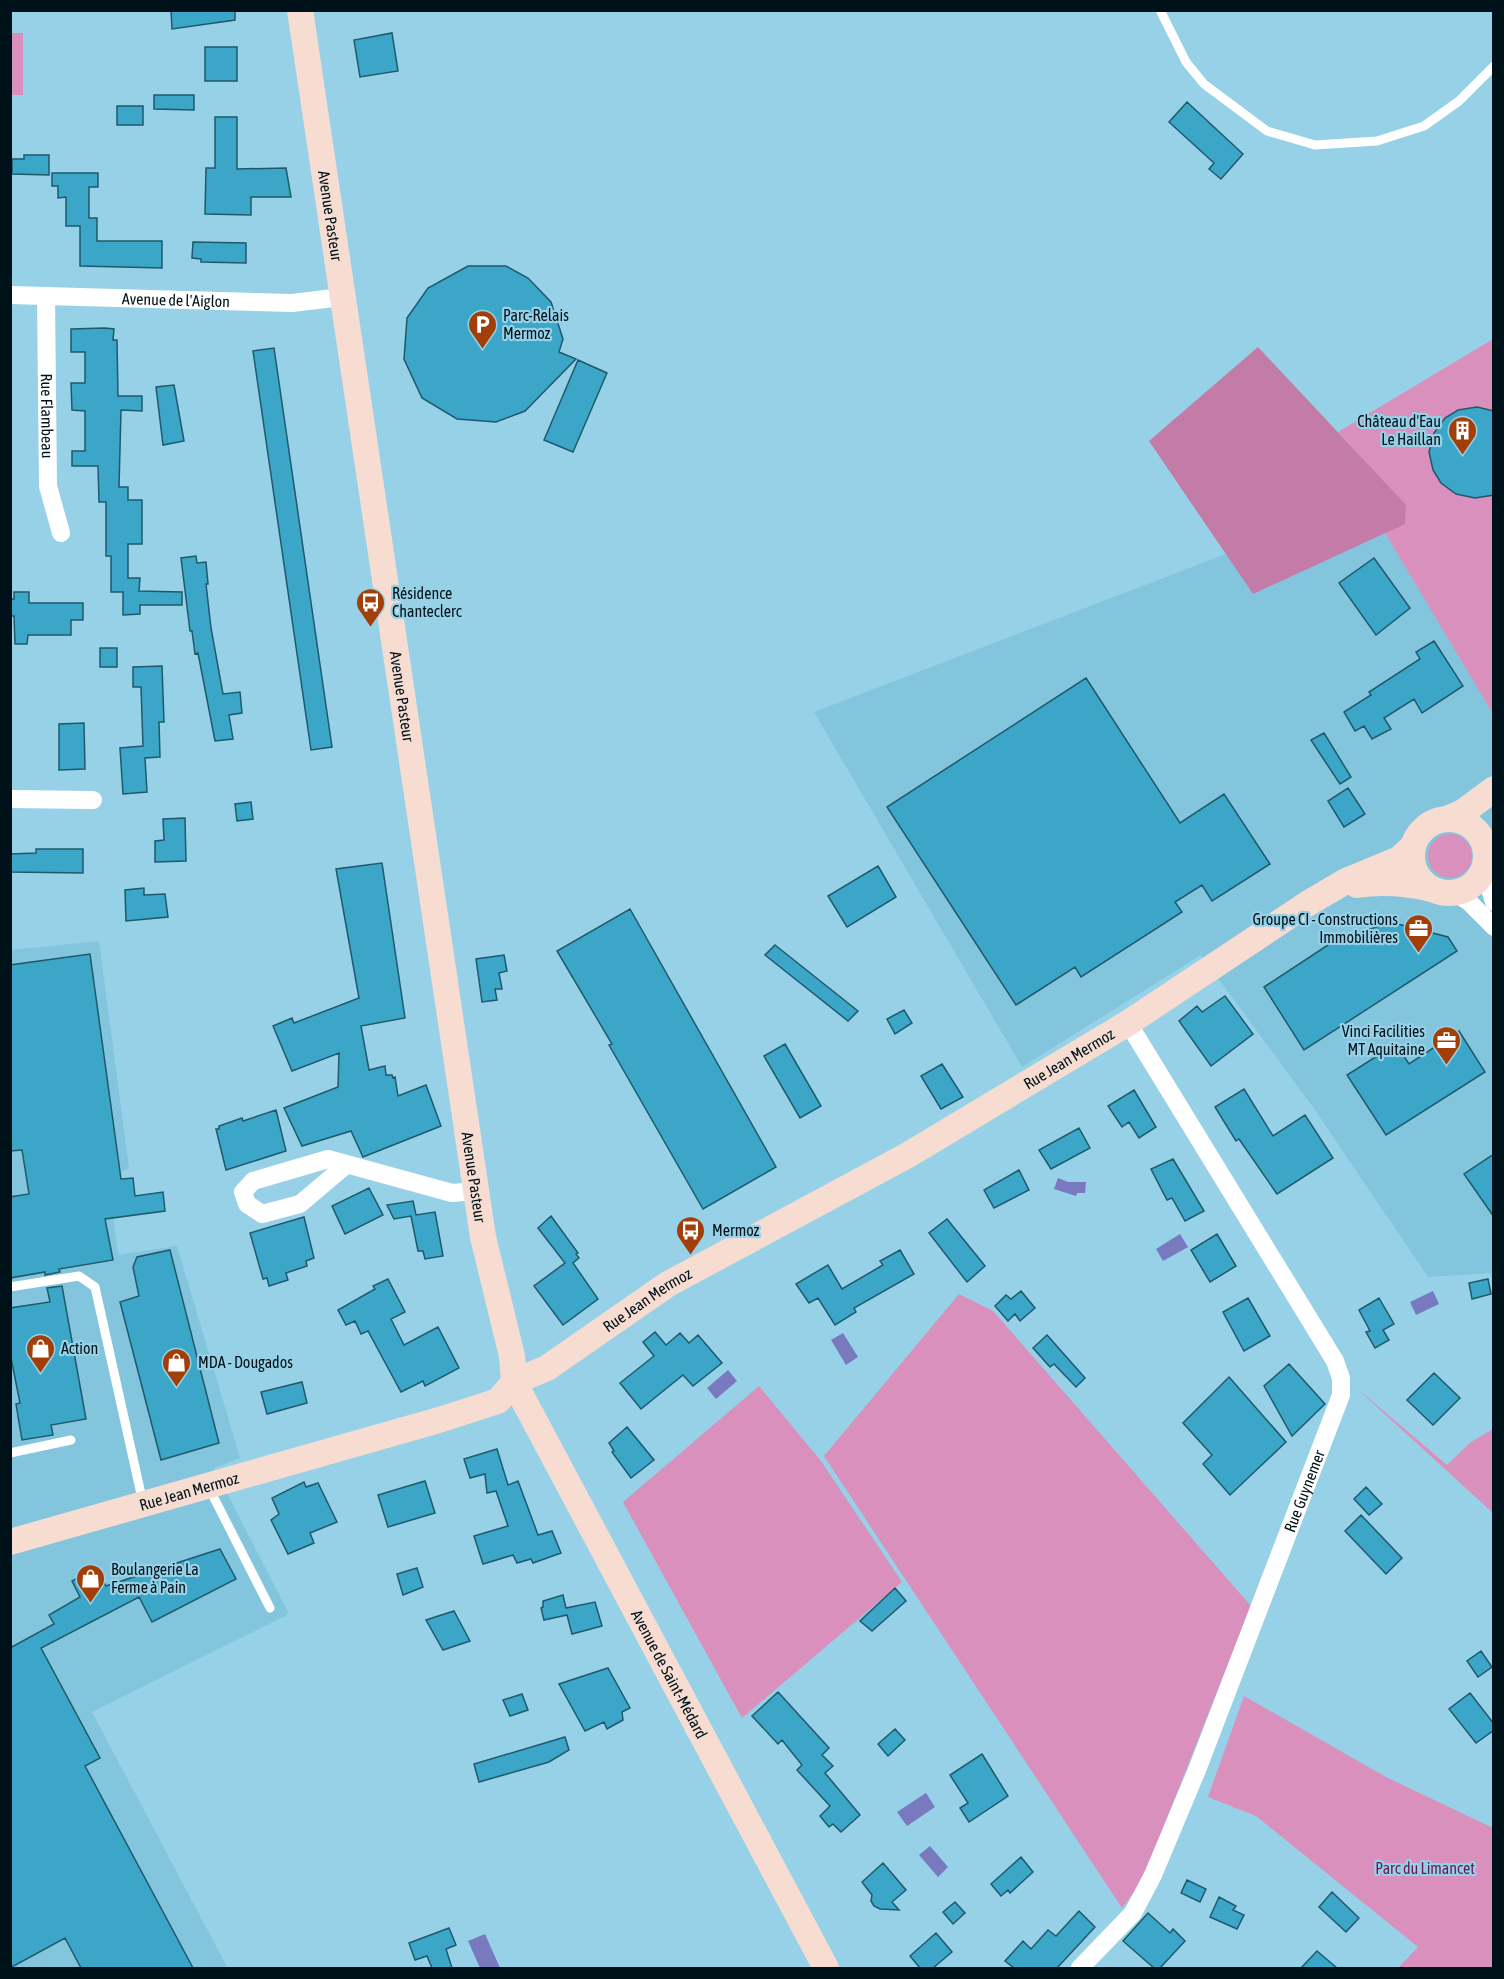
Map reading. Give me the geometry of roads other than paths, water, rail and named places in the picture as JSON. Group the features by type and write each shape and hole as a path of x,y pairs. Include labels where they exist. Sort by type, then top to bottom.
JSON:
{"main road":[{"name":"Avenue Pasteur","path":"300,10 483,1237 512,1356 514,1382"},
{"path":"1449,818 1461,820 1472,826 1488,847 1472,885 1444,891 1422,882 1415,872 1412,847 1417,836 1425,826 1436,820 1463,812 1494,789"},
{"name":"Rue Jean Mermoz","path":"10,1542 498,1401 514,1382 547,1368 668,1284 908,1155 1128,1023 1330,890 1346,881 1390,864 1412,847"},
{"name":"Rue Jean Mermoz","path":"1330,890 1383,882 1407,883 1444,891"},
{"name":"Avenue de Saint-Médard","path":"514,1382 826,1968"}],"street":[{"name":"Avenue de l'Aiglon","path":"10,295 292,303 342,297"},
{"name":"Rue Flambeau","path":"46,296 48,486 62,533"},
{"path":"10,799 93,800"},
{"path":"1488,847 1494,902"},
{"path":"1444,891 1468,901 1494,927"},
{"name":"Rue Guynemer","path":"1080,1968 1133,1913 1153,1875 1197,1770 1341,1395 1341,1378 1335,1361 1128,1023"},
{"path":"346,1165 300,1204 262,1214 247,1204 243,1192 253,1181 328,1159 452,1193 476,1191"}],"lane":[{"path":"1160,10 1186,62 1203,84 1268,131 1315,145 1377,141 1424,126 1459,101 1494,66"},
{"path":"10,1287 80,1276 95,1287 144,1504"},
{"path":"10,1453 71,1440"},
{"path":"208,1486 270,1608"}],"water":[{"path":"1058,1178 1068,1182 1086,1182 1085,1193 1077,1193 1076,1196 1054,1189"},
{"path":"1180,1234 1188,1247 1163,1261 1156,1249"},
{"path":"1433,1291 1439,1304 1416,1315 1410,1302"},
{"path":"843,1333 858,1357 846,1365 831,1340"},
{"path":"728,1370 737,1381 716,1399 707,1388"},
{"path":"926,1793 935,1807 907,1826 897,1812"},
{"path":"930,1846 948,1867 938,1877 919,1855"},
{"path":"485,1934 500,1968 480,1968 468,1941"}],"place":[{"name":"Parc-Relais Mermoz","path":"482,350"},
{"name":"Château d'Eau Le Haillan","path":"1462,456"},
{"name":"Résidence Chanteclerc","path":"371,628"},
{"name":"Groupe CI - Constructions Immobilières","path":"1419,954"},
{"name":"Vinci Facilities MT Aquitaine","path":"1446,1066"},
{"name":"Mermoz","path":"691,1256"},
{"name":"Action","path":"40,1374"},
{"name":"MDA - Dougados","path":"177,1388"},
{"name":"Boulangerie La Ferme à Pain","path":"90,1604"}],"park label":[{"name":"Parc du Limancet","path":"1425,1868"}]}
